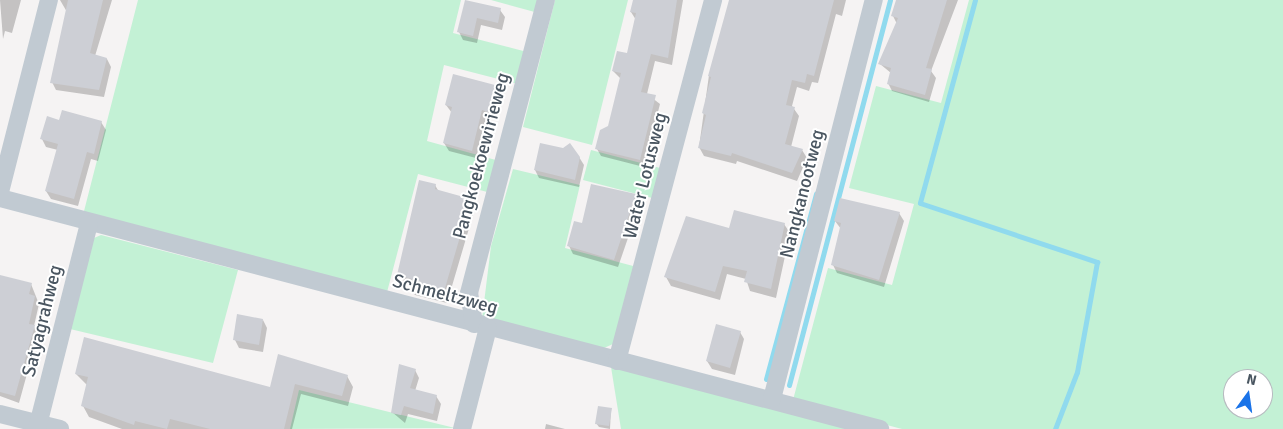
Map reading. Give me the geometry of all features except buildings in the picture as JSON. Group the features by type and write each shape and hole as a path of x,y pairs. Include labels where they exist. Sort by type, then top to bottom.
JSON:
{"street":[{"path":"0,192 48,0"},
{"name":"Pangkoekoewirieweg","path":"481,326 470,293 546,0"},
{"name":"Water Lotusweg","path":"617,361 713,0"},
{"name":"Nangkanootweg","path":"772,399 874,0"},
{"name":"Schmeltzweg","path":"0,198 89,224 617,361 772,399 880,429"},
{"name":"Satyagrahweg","path":"38,426 89,224"},
{"path":"462,429 481,326"},
{"path":"0,414 38,426 60,429"}],"green space":[{"path":"138,0 461,0 453,33 531,53 522,85 444,65 427,141 503,162 495,194 418,174 386,296 83,215"},
{"path":"491,0 546,0 542,14"},
{"path":"555,0 628,0 592,145 523,127"},
{"path":"969,0 1283,0 1283,429 902,429 793,400 828,268 892,285 914,204 849,188 876,86 941,103"},
{"path":"591,150 664,169 656,199 583,180"},
{"path":"513,169 580,185 565,248 637,267 613,344 604,348 482,319 491,246"},
{"path":"101,235 238,270 213,363 70,329 94,238"},
{"path":"611,367 773,409 849,429 621,429"},
{"path":"299,390 455,428 290,429"}],"waterway":[{"path":"789,385 890,0"},
{"path":"975,0 920,203 1097,262 1077,372 1055,429"},
{"path":"766,379 816,194"}]}
